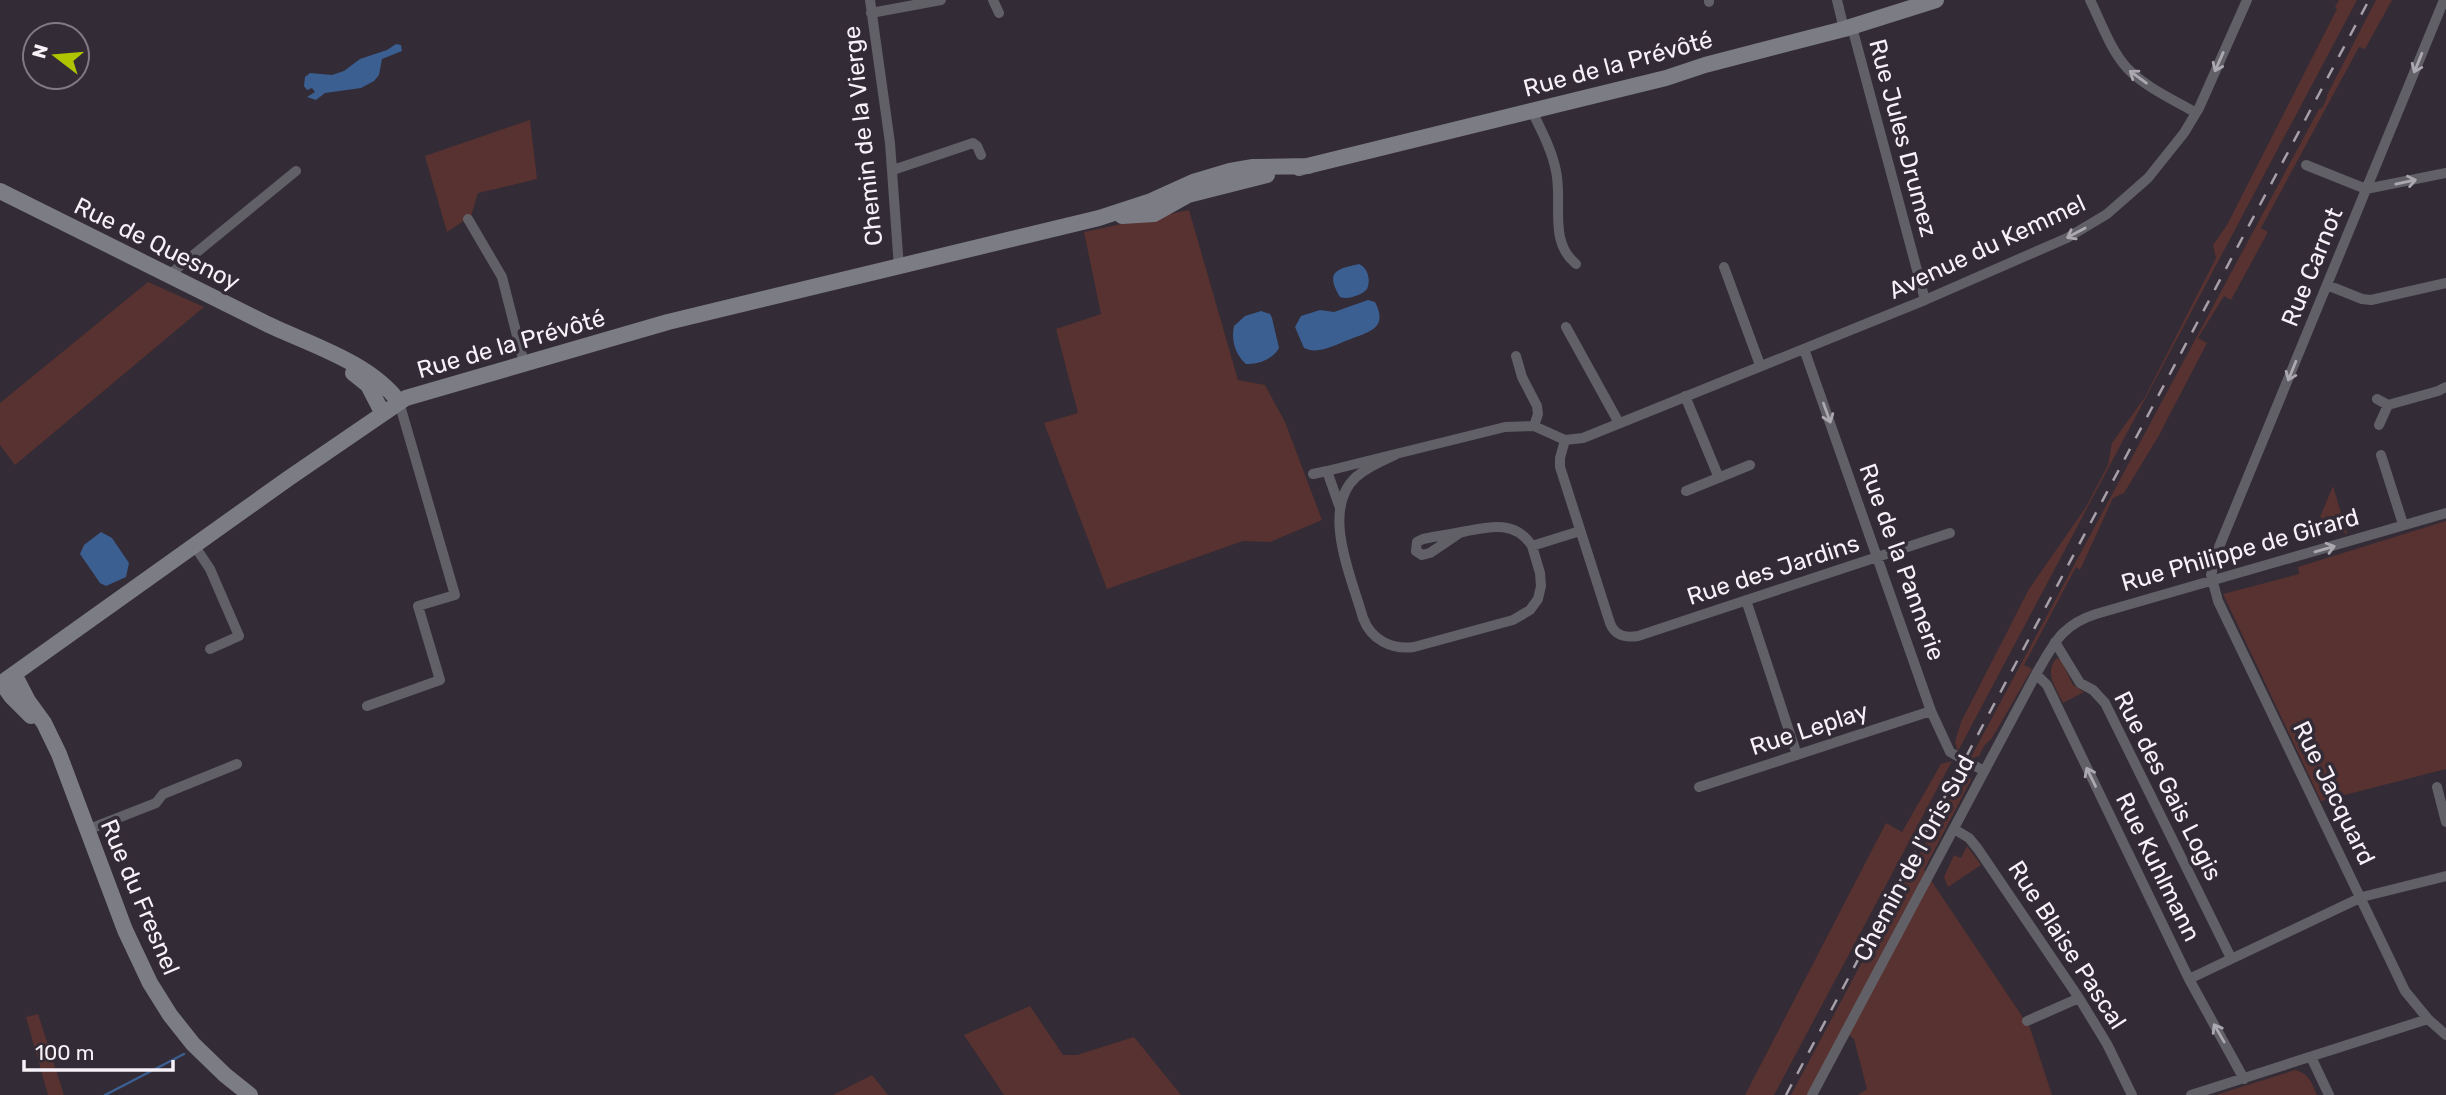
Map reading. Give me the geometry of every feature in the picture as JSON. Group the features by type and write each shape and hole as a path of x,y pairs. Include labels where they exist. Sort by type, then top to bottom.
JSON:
{"street":[{"name":"Chemin de la Vierge","path":"870,0 892,170 898,268"},
{"path":"871,13 941,0"},
{"path":"993,0 999,13"},
{"name":"Rue Jules Drumez","path":"1837,0 1848,28 1926,300"},
{"name":"Rue de la Prévôté","path":"6,680 382,412 416,394 682,319 860,274 898,268 1099,218 1154,214 1190,195 1672,76 1848,28 1936,0"},
{"path":"2090,0 2112,46 2127,68 2143,81 2196,113"},
{"name":"Avenue du Kemmel","path":"1565,440 1576,440 1619,424 1926,300 2067,238 2107,215 2140,187 2176,145 2196,113 2247,0"},
{"name":"Rue Carnot","path":"2212,580 2212,568 2218,551 2444,0"},
{"path":"1532,111 1556,170 1562,249 1576,264"},
{"path":"892,170 973,143 981,155"},
{"path":"2306,165 2366,189 2446,173"},
{"path":"169,275 296,171"},
{"name":"Rue de Quesnoy","path":"0,191 372,375 384,384 399,402"},
{"path":"468,219 502,277 524,363"},
{"path":"1724,267 1760,365"},
{"path":"2327,285 2371,300 2446,283"},
{"path":"1566,327 1619,424"},
{"name":"Rue de Quesnoy","path":"294,337 363,380 382,412"},
{"name":"Rue de la Pannerie","path":"1804,349 1931,711 1950,752 1984,771"},
{"path":"1516,356 1522,377 1537,406 1538,414 1534,426"},
{"path":"2377,399 2388,405 2446,387"},
{"path":"1685,396 1719,478"},
{"path":"367,706 440,680 418,606 456,595 399,402"},
{"path":"2379,425 2388,405"},
{"path":"1313,474 1505,427 1534,426 1565,440 1560,467 1580,531 1532,546"},
{"path":"1340,508 1344,494 1355,478 1395,455"},
{"path":"2381,455 2403,524"},
{"path":"1686,491 1750,466"},
{"path":"1327,471 1340,508 1341,540 1365,624 1379,640 1396,647 1414,647 1524,615 1538,599 1540,573 1532,546 1519,533 1503,526 1461,532"},
{"name":"Rue Philippe de Girard","path":"2055,642 2071,624 2081,619 2446,513"},
{"name":"Rue des Jardins","path":"1580,531 1611,627 1621,636 1638,636 1950,533"},
{"path":"194,545 210,569 239,636 210,649"},
{"path":"2218,551 2223,566 2236,574"},
{"name":"Rue Jacquard","path":"2212,580 2218,601 2405,990 2428,1019 2446,1035"},
{"path":"1746,600 1797,755"},
{"name":"Chemin de l'Oris Sud","path":"1812,1095 2055,642"},
{"name":"Rue des Gais Logis","path":"2055,642 2080,683 2093,690 2105,703 2231,958"},
{"name":"Rue Kuhlmann","path":"2036,674 2047,685 2189,979 2244,1079"},
{"name":"Rue du Fresnel","path":"6,680 46,729 59,754 125,930 155,993 193,1044 250,1095"},
{"name":"Rue Leplay","path":"1699,787 1931,711"},
{"path":"87,830 156,803 163,794 237,764"},
{"path":"2437,787 2446,821"},
{"name":"Rue Blaise Pascal","path":"1954,829 1969,838 1978,849 2079,998 2113,1055 2132,1095"},
{"path":"2189,979 2362,897 2446,876"},
{"path":"2027,1021 2079,998"},
{"path":"2191,1095 2428,1019"},
{"path":"2311,1057 2329,1095"}],"shaded area":[{"path":"2339,0 2357,0 1958,751 1955,742 1961,722 2029,589 2086,507 2108,465 2112,443 2145,397 2216,258 2213,245 2227,225 2337,9 2335,7"},
{"path":"2376,0 2392,0 2365,49 2359,47 2261,228 2268,232 2231,300 2224,296 2198,338 2207,343 2158,437 2124,493 2113,498 2080,570 2076,567 2024,665 2032,669 1992,738 1979,756 1970,759 2319,109 2322,108"},
{"path":"530,120 537,179 478,193 471,216 447,232 425,156"},
{"path":"1189,210 1238,380 1265,385 1285,422 1322,520 1270,542 1243,541 1107,589 1044,423 1078,413 1056,329 1101,314 1084,232"},
{"path":"148,282 204,307 15,465 0,445 0,403"},
{"path":"2333,486 2347,533 2346,534 2320,517"},
{"path":"2446,521 2446,769 2321,801 2223,594 2299,574 2298,567"},
{"path":"2057,658 2061,660 2073,685 2084,692 2063,703 2051,674"},
{"path":"1952,761 1774,1095 1745,1095 1886,823 1902,832 1941,764"},
{"path":"1966,767 1971,780 1924,870 2030,1028 2052,1095 1858,1095 1867,1089 1854,1039 1849,1035 1816,1095 1791,1095"},
{"path":"1967,846 1981,865 1948,887 1944,877 1954,855 1961,858"},
{"path":"1030,1006 1063,1055 1077,1055 1134,1037 1181,1095 1004,1095 964,1035"},
{"path":"38,1014 64,1095 48,1095 26,1017"},
{"path":"2295,1070 2307,1076 2317,1095 2216,1095"},
{"path":"872,1075 888,1095 833,1095 868,1077"}],"water":[{"path":"396,44 401,45 402,51 382,59 379,75 374,81 361,88 325,93 316,100 307,97 315,92 304,86 305,77 310,73 332,75 344,71 360,59"},
{"path":"1359,264 1365,268 1368,275 1367,289 1355,296 1340,297 1333,282 1335,273"},
{"path":"1368,300 1375,302 1379,311 1380,318 1374,328 1326,348 1304,348 1295,327 1301,316 1320,310 1334,312"},
{"path":"1261,311 1270,314 1272,318 1279,348 1265,360 1246,364 1235,346 1234,326 1245,316"},
{"path":"101,532 112,538 129,563 126,577 106,586 100,583 80,554 84,545"}],"waterway":[{"path":"105,1095 184,1054"}],"railway":[{"path":"1786,1095 2369,0"}]}
